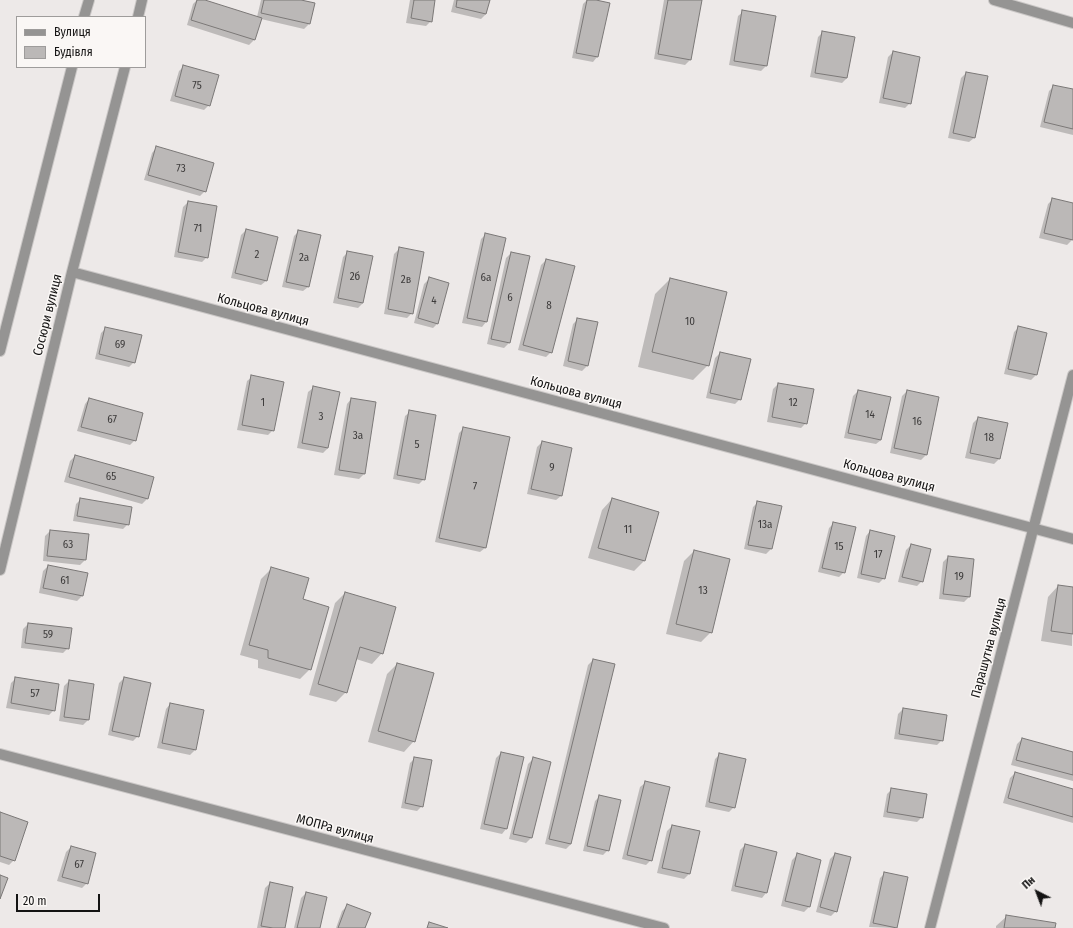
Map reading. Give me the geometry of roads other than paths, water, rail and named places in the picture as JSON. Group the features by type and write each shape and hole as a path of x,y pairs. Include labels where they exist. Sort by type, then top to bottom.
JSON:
{"street":[{"path":"84,16 88,0"},
{"path":"138,16 142,0"},
{"path":"994,0 1073,23"},
{"path":"0,351 72,68"},
{"name":"Сосюри вулиця","path":"0,570 72,272 125,68"},
{"name":"Кольцова вулиця","path":"72,272 1073,539"},
{"name":"Парашутна вулиця","path":"930,928 1073,375"},
{"name":"МОПРа вулиця","path":"0,754 664,928"}]}
